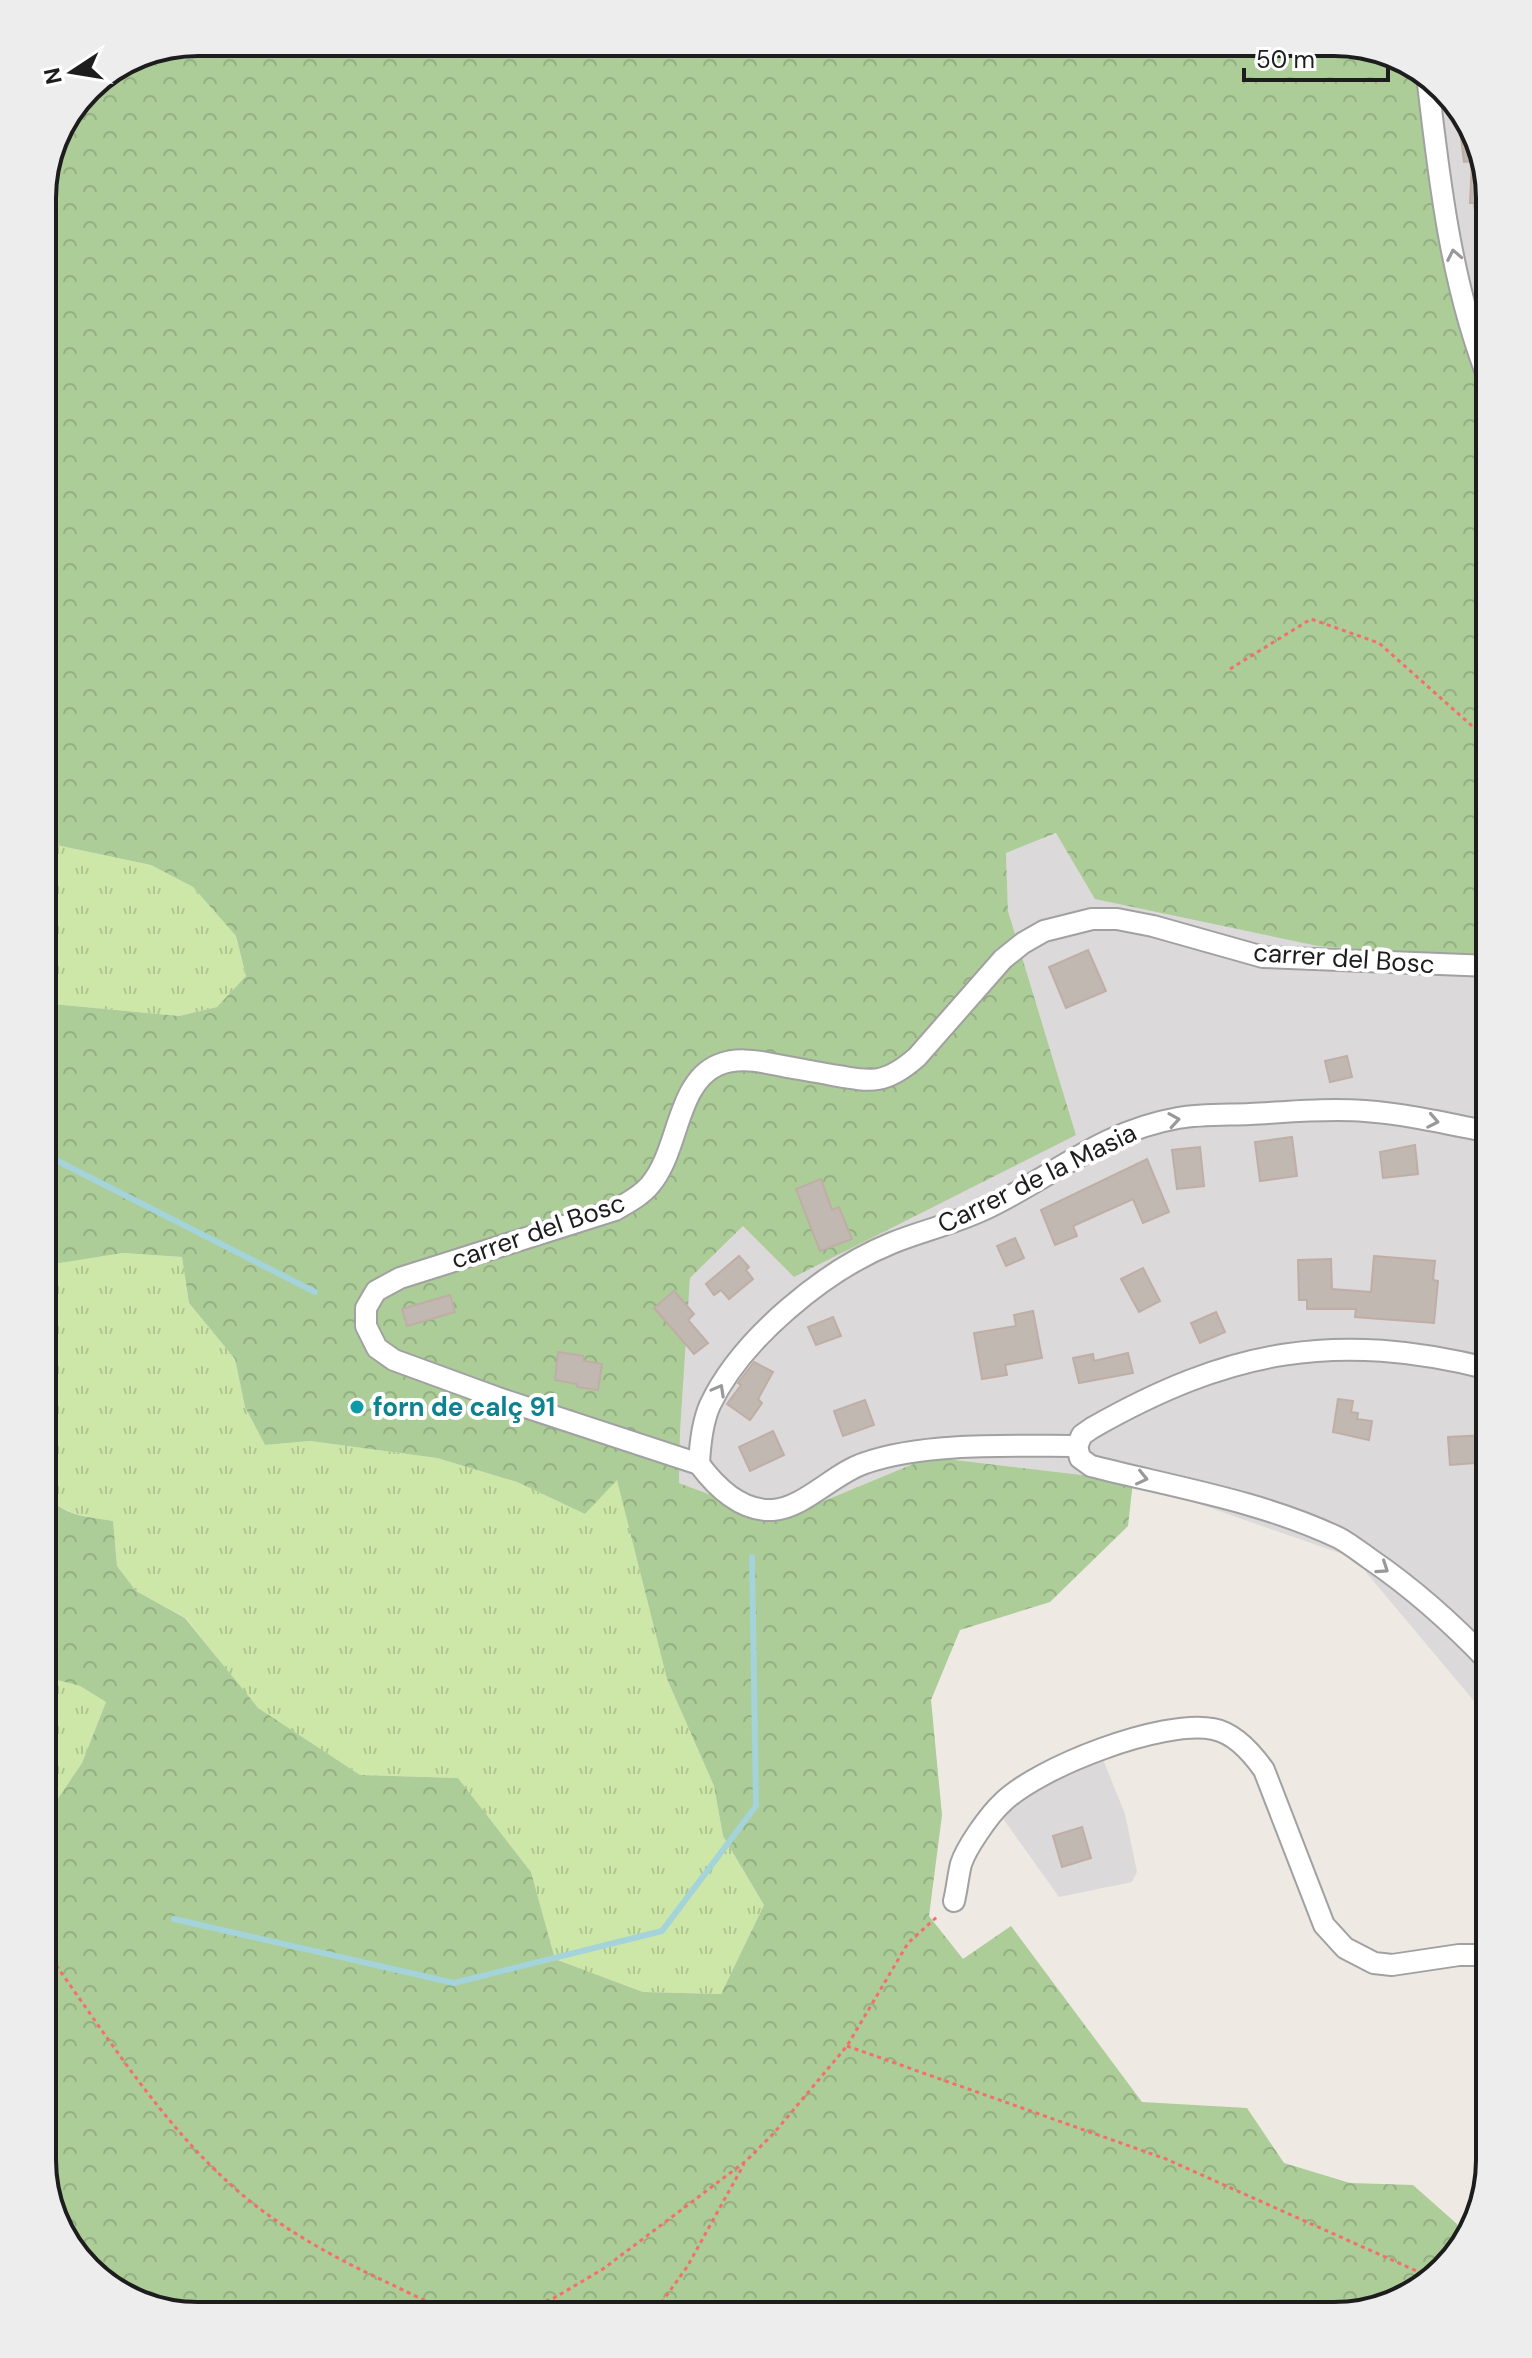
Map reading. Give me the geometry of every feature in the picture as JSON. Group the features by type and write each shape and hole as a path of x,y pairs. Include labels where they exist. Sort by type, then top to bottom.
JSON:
{"street":[{"path":"1429,92 1437,161 1471,337 1476,349"},
{"name":"carrer del Bosc","path":"699,1464 394,1360 377,1348 371,1337 366,1326 366,1308 376,1291 400,1278 615,1210 635,1198 651,1185 668,1156 690,1092 701,1075 716,1066 734,1060 759,1061 863,1082 882,1079 901,1071 917,1057 1003,959 1044,931 1071,922 1117,919 1263,957 1476,965"},
{"name":"Carrer de la Masia","path":"699,1464 701,1437 709,1406 730,1370 764,1333 823,1280 891,1243 984,1209 1102,1142 1153,1123 1182,1118 1315,1111 1364,1111 1476,1129"},
{"path":"1476,1365 1449,1358 1348,1348 1293,1352 1234,1364 1170,1387 1092,1428 1082,1435 1077,1446 1080,1458 1091,1466 1217,1496 1340,1539 1396,1577 1448,1620 1476,1649"},
{"path":"699,1464 713,1483 732,1497 752,1508 774,1510 798,1502 835,1477 865,1463 919,1452 987,1446 1077,1446"},
{"path":"954,1901 962,1862 993,1813 1013,1793 1048,1772 1137,1738 1171,1729 1216,1729 1252,1753 1264,1770 1324,1925 1345,1948 1374,1963 1392,1965 1476,1955"}],"path":[{"path":"1230,669 1311,619 1379,643 1476,730"},
{"path":"543,2302 603,2269 746,2161 774,2133 847,2046 908,1943 954,1901"},
{"path":"56,1965 191,2145 240,2193 305,2239 357,2268 430,2302"},
{"path":"847,2046 1166,2159 1420,2273"},
{"path":"662,2302 687,2267 746,2161"}],"shaded area":[{"path":"1422,87 1441,104 1457,127 1475,179 1476,360 1466,338"},
{"path":"1057,833 1476,955 1476,1703 1354,1558 1133,1481 930,1457 778,1520 679,1483 690,1278 743,1226 1076,1135 1008,911 1006,853"},
{"path":"1096,1742 1125,1814 1137,1872 1132,1882 1059,1897 1004,1820 995,1799"}],"green space":[{"path":"189,56 1343,56 1380,64 1422,87 1466,338 1476,360 1476,958 1318,946 1095,899 1056,833 1006,853 1008,911 1076,1135 794,1277 743,1226 690,1278 679,1483 778,1520 930,1457 1133,1481 1128,1526 1050,1602 960,1630 931,1700 942,1815 929,1916 963,1959 1011,1926 1142,2102 1247,2108 1284,2163 1350,2183 1413,2185 1459,2228 1447,2246 1420,2273 1371,2297 1334,2302 189,2302 152,2294 127,2283 112,2273 85,2246 67,2214 57,2179 56,1801 82,1763 106,1702 80,1686 56,1680 56,1504 83,1516 113,1521 117,1566 136,1591 185,1618 258,1708 360,1775 458,1778 531,1872 555,1959 643,1992 721,1994 764,1905 723,1836 714,1786 667,1679 617,1480 585,1514 517,1482 437,1458 310,1441 265,1445 245,1407 235,1359 189,1303 182,1257 123,1253 56,1262 56,1004 179,1016 217,1007 246,976 236,936 193,887 151,865 56,845 56,189 61,161 75,127 85,112 112,112 112,85 119,80 161,61"},
{"path":"56,845 151,865 193,887 236,936 246,976 217,1007 179,1016 56,1004"},
{"path":"123,1253 182,1257 189,1303 235,1359 245,1407 265,1445 310,1441 437,1458 517,1482 585,1514 617,1479 667,1679 714,1786 723,1836 764,1905 721,1994 643,1992 555,1959 531,1872 458,1778 360,1775 257,1708 186,1618 136,1591 117,1566 113,1521 83,1516 56,1504 56,1262"},
{"path":"56,1680 80,1686 106,1702 82,1763 56,1801"}],"building":[{"path":"1461,135 1471,161 1464,162"},
{"path":"1472,165 1476,219 1474,203 1470,203"},
{"path":"1088,950 1106,991 1066,1008 1049,967"},
{"path":"1347,1056 1352,1077 1330,1082 1325,1061"},
{"path":"1292,1137 1297,1176 1260,1181 1255,1142"},
{"path":"1415,1145 1418,1174 1383,1178 1380,1152"},
{"path":"1200,1147 1204,1186 1177,1189 1172,1150"},
{"path":"1147,1159 1169,1212 1143,1223 1133,1199 1073,1226 1077,1236 1055,1245 1041,1210"},
{"path":"821,1179 832,1210 839,1207 852,1239 820,1251 796,1189"},
{"path":"1015,1238 1024,1258 1006,1266 997,1246"},
{"path":"739,1256 749,1267 746,1270 753,1279 729,1299 721,1290 714,1295 706,1284"},
{"path":"1374,1256 1435,1261 1433,1280 1438,1281 1434,1323 1355,1317 1356,1309 1307,1309 1307,1300 1299,1300 1298,1260 1331,1259 1332,1289 1371,1292"},
{"path":"1143,1268 1160,1301 1139,1312 1121,1279"},
{"path":"674,1291 694,1314 688,1320 708,1343 694,1354 654,1308"},
{"path":"450,1295 455,1312 407,1326 402,1309"},
{"path":"1033,1311 1042,1358 1005,1365 1007,1375 982,1379 974,1333 1016,1326 1014,1315"},
{"path":"1216,1312 1225,1332 1200,1343 1191,1323"},
{"path":"833,1317 841,1336 816,1345 808,1327"},
{"path":"558,1352 583,1356 584,1361 602,1364 598,1390 555,1380"},
{"path":"1128,1353 1133,1373 1079,1383 1073,1358 1093,1354 1094,1361"},
{"path":"754,1362 773,1372 758,1399 762,1403 750,1420 727,1404"},
{"path":"1338,1399 1353,1401 1351,1412 1358,1413 1357,1419 1372,1421 1369,1440 1333,1432"},
{"path":"865,1400 874,1425 843,1436 834,1411"},
{"path":"773,1431 784,1455 750,1471 739,1447"},
{"path":"1476,1436 1476,1463 1450,1465 1448,1437"},
{"path":"1082,1827 1091,1858 1062,1867 1053,1836"}],"waterway":[{"path":"56,1160 315,1292"},
{"path":"174,1919 454,1983 662,1931 756,1806 752,1557"}],"place":[{"name":"forn de calç 91","path":"357,1407"}]}
